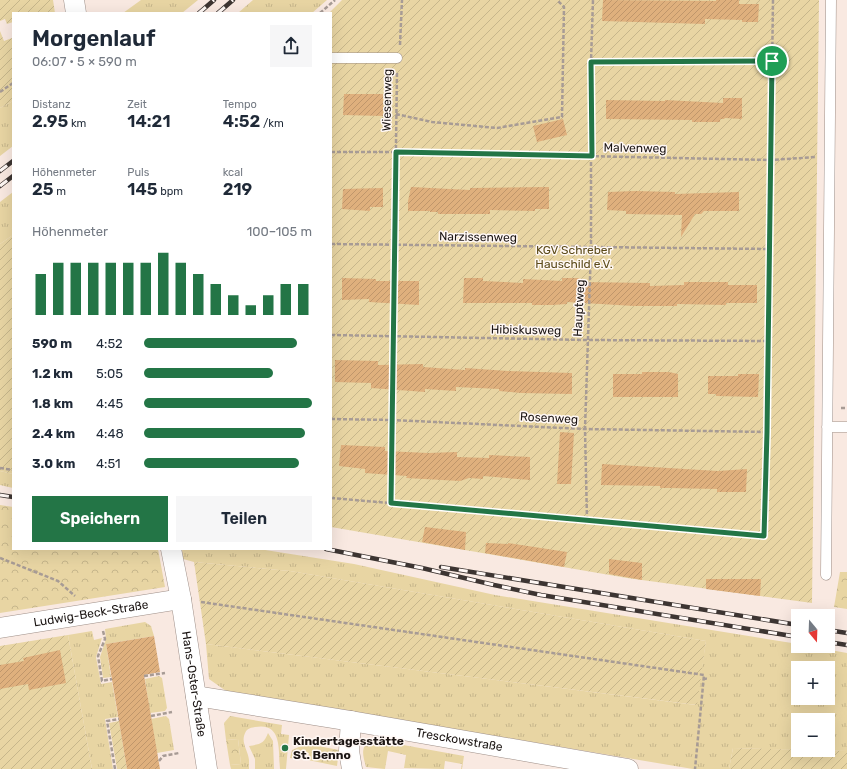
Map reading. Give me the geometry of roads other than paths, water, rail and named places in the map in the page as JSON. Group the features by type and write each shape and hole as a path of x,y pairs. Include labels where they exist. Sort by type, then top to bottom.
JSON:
{"street":[{"path":"74,0 76,12"},
{"name":"Hans-Oster-Straße","path":"172,550 207,769"},
{"name":"Ludwig-Beck-Straße","path":"0,628 181,599"},
{"name":"Tresckowstraße","path":"196,696 628,769"},
{"path":"351,721 349,751 352,769"}],"lane":[{"path":"826,575 831,0"},
{"path":"332,58 397,58"},
{"path":"827,427 847,427"}],"railway":[{"path":"200,12 214,0"},
{"path":"219,12 233,0"},
{"path":"0,171 12,162"},
{"path":"0,186 12,177"},
{"path":"0,495 12,497"},
{"path":"331,550 422,568 541,595 791,636"},
{"path":"441,567 791,624"},
{"path":"835,631 847,633"},
{"path":"835,643 847,645"}],"place":[{"name":"Kindertagesstätte St. Benno","path":"285,748"}],"park label":[{"name":"KGV Schreber Hauschild e.V.","path":"574,257"}]}
